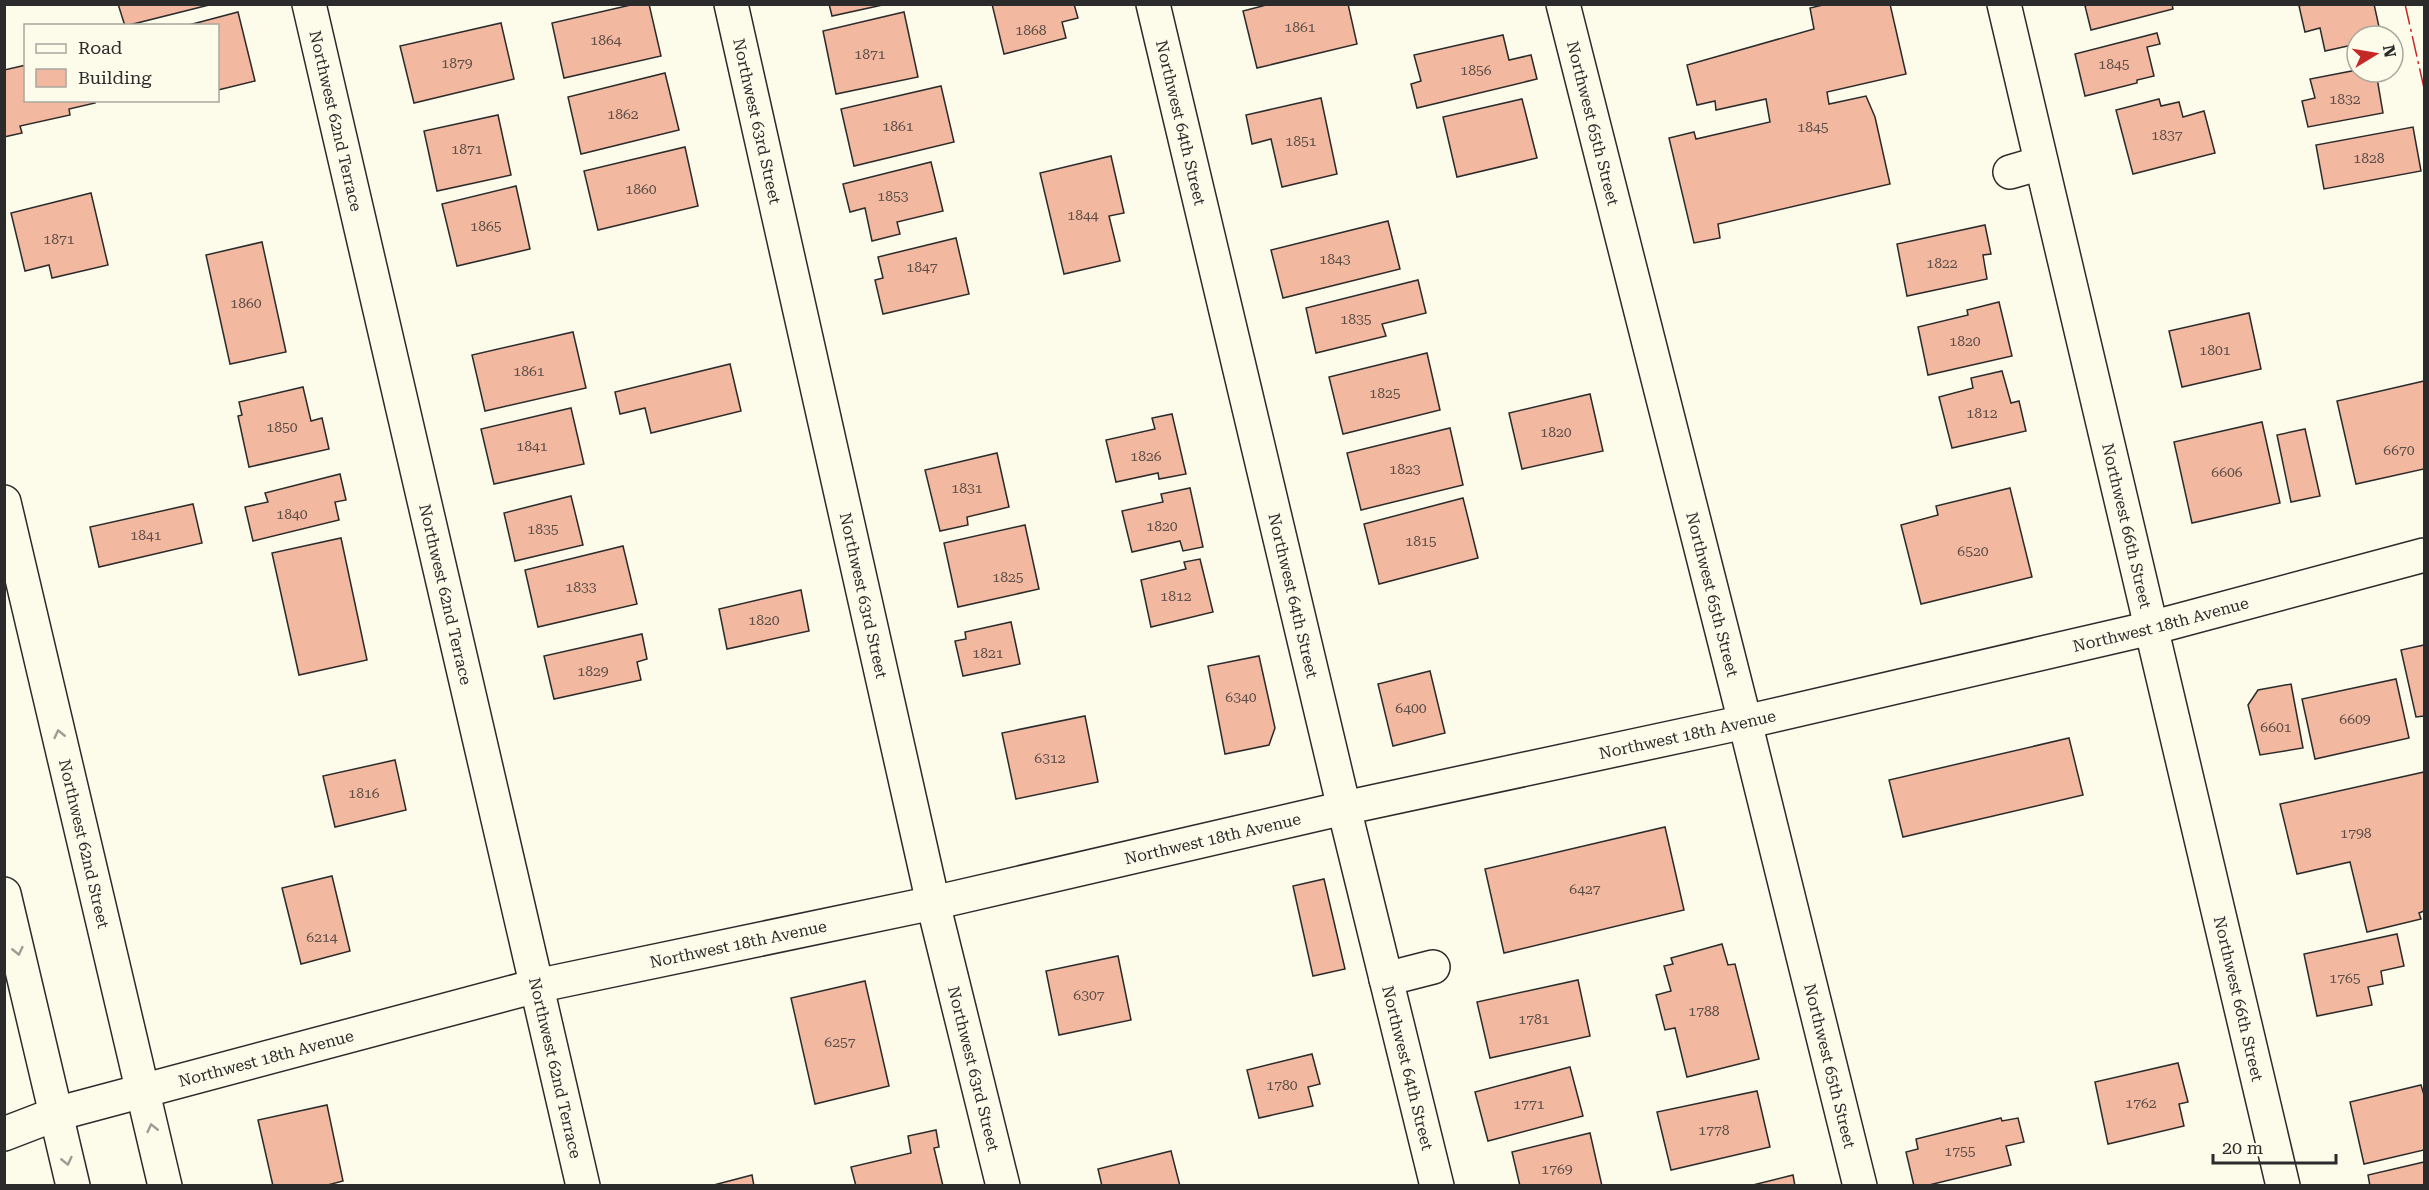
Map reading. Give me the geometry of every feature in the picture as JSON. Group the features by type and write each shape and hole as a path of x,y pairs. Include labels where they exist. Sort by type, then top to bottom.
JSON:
{"street":[{"name":"Northwest 62nd Terrace","path":"309,4 583,1185"},
{"name":"Northwest 63rd Street","path":"731,4 933,903 1003,1185"},
{"name":"Northwest 64th Street","path":"1153,4 1344,808 1437,1185"},
{"name":"Northwest 65th Street","path":"1563,4 1860,1185"},
{"name":"Northwest 66th Street","path":"2004,4 2283,1185"},
{"path":"2010,172 2041,163"},
{"name":"Northwest 62nd Street","path":"4,502 165,1185"},
{"name":"Northwest 18th Avenue","path":"4,1134 56,1114 536,986 933,903 1344,808 1745,722 2151,628 2424,555"},
{"path":"4,894 73,1185"},
{"path":"1386,980 1433,967"}],"building":[{"path":"118,4 213,4 133,24 124,24"},
{"path":"635,4 649,4 661,56 564,78 552,23"},
{"path":"829,4 887,4 832,16"},
{"path":"992,4 1074,4 1078,18 1062,22 1066,38 1004,54"},
{"path":"1270,4 1348,4 1357,44 1257,68 1243,11"},
{"path":"1827,4 1890,4 1906,74 1827,92 1829,104 1866,96 1875,117 1890,184 1718,224 1720,238 1694,243 1669,138 1694,132 1696,139 1770,122 1766,99 1716,110 1715,101 1697,105 1687,65 1814,29 1810,8"},
{"path":"2089,4 2172,4 2173,9 2091,30 2085,6"},
{"path":"2305,4 2374,4 2378,24 2345,24 2345,47 2325,51 2320,28 2305,32 2299,6"},
{"path":"238,12 255,81 219,90 219,24 193,24"},
{"path":"904,12 918,77 836,94 823,31"},
{"path":"501,23 514,79 414,103 400,46"},
{"path":"2157,33 2160,44 2147,47 2154,76 2137,80 2137,83 2085,96 2075,54"},
{"path":"1503,35 1509,60 1531,55 1537,79 1417,108 1411,84 1421,81 1414,55"},
{"path":"24,65 24,102 95,103 69,109 70,115 20,126 22,133 4,137 4,70"},
{"path":"2345,72 2345,84 2378,84 2383,113 2308,127 2302,101 2315,98 2310,79"},
{"path":"665,73 679,130 581,154 568,97"},
{"path":"941,86 954,142 854,166 841,109"},
{"path":"1321,98 1337,174 1282,187 1271,139 1252,144 1246,115"},
{"path":"1522,99 1537,158 1457,177 1443,117"},
{"path":"2159,99 2161,106 2179,102 2183,117 2204,111 2215,153 2133,174 2116,110"},
{"path":"498,115 511,175 437,191 424,131"},
{"path":"2413,127 2421,171 2324,189 2316,145"},
{"path":"685,147 698,206 598,230 584,171"},
{"path":"1111,156 1124,213 1109,216 1120,261 1064,274 1040,173"},
{"path":"931,162 943,211 897,222 900,234 872,241 865,208 850,212 843,184"},
{"path":"516,186 530,249 457,266 442,204"},
{"path":"91,193 108,265 52,278 49,265 25,271 11,213"},
{"path":"1388,221 1400,269 1283,298 1271,250"},
{"path":"1985,225 1991,254 1983,255 1987,279 1907,296 1897,244"},
{"path":"956,238 969,294 883,314 875,280 883,278 878,257"},
{"path":"262,242 286,352 230,364 206,255"},
{"path":"1418,280 1426,313 1382,324 1386,336 1316,353 1306,308"},
{"path":"1999,302 2012,356 1928,375 1918,327 1968,315 1967,310"},
{"path":"2249,313 2261,369 2182,387 2169,331"},
{"path":"573,332 586,388 485,411 472,355"},
{"path":"1427,353 1440,410 1343,434 1329,377"},
{"path":"730,364 741,411 651,433 645,408 620,414 615,392"},
{"path":"2002,371 2011,403 2019,401 2026,431 1952,448 1939,397 1973,388 1971,378"},
{"path":"2424,381 2424,469 2356,484 2337,401"},
{"path":"303,387 311,421 322,418 329,449 249,467 238,416 242,415 239,402"},
{"path":"1590,394 1603,451 1522,469 1509,413"},
{"path":"571,408 584,464 494,484 481,429"},
{"path":"1172,414 1186,474 1159,479 1158,473 1116,482 1106,440 1155,429 1152,418"},
{"path":"2262,422 2280,503 2192,523 2174,442"},
{"path":"1450,428 1463,485 1361,510 1347,453"},
{"path":"2305,429 2320,496 2291,502 2277,435"},
{"path":"997,453 1009,507 967,517 968,525 940,531 925,470"},
{"path":"340,474 346,500 335,502 339,520 253,541 245,507 268,502 265,493"},
{"path":"1190,488 1203,547 1183,551 1180,541 1132,552 1122,511 1163,502 1161,494"},
{"path":"2010,488 2032,577 1921,604 1901,525 1938,515 1936,506"},
{"path":"571,496 583,545 515,561 504,513"},
{"path":"1463,498 1478,558 1379,584 1364,524"},
{"path":"193,504 202,543 99,567 90,527"},
{"path":"1025,525 1039,589 958,607 944,543"},
{"path":"341,538 367,660 299,675 272,553"},
{"path":"623,546 637,604 538,627 525,570"},
{"path":"1200,559 1213,612 1151,627 1141,580 1186,569 1184,562"},
{"path":"801,590 809,631 727,649 719,609"},
{"path":"1011,622 1020,664 963,676 955,641 966,639 965,632"},
{"path":"642,634 647,659 637,662 641,680 554,699 544,656"},
{"path":"2424,645 2424,716 2416,717 2401,650"},
{"path":"1259,656 1275,728 1269,745 1225,754 1208,666"},
{"path":"1430,671 1445,733 1393,746 1378,684"},
{"path":"2396,679 2409,738 2315,759 2302,699"},
{"path":"2291,684 2303,748 2260,755 2248,705 2258,690"},
{"path":"1085,716 1098,782 1016,799 1002,733"},
{"path":"2069,738 2083,795 1903,837 1889,780"},
{"path":"395,760 406,810 335,827 323,776"},
{"path":"2424,772 2424,911 2419,913 2421,919 2367,932 2350,862 2297,874 2280,804"},
{"path":"1665,827 1684,910 1504,953 1485,869"},
{"path":"332,876 350,951 301,964 282,888"},
{"path":"1324,879 1345,969 1313,976 1293,886"},
{"path":"2397,934 2404,966 2381,971 2383,984 2368,987 2372,1005 2317,1016 2304,954"},
{"path":"1722,944 1728,965 1735,964 1759,1059 1687,1077 1675,1028 1665,1030 1656,995 1671,991 1664,966 1673,964 1671,958"},
{"path":"1118,956 1131,1020 1059,1035 1046,971"},
{"path":"1578,980 1590,1036 1490,1058 1477,1002"},
{"path":"865,981 889,1086 815,1104 791,998"},
{"path":"1312,1054 1320,1084 1308,1087 1313,1106 1259,1118 1247,1070"},
{"path":"2178,1063 2188,1102 2179,1104 2184,1126 2108,1144 2095,1082"},
{"path":"1570,1067 1583,1116 1488,1141 1475,1092"},
{"path":"2421,1085 2424,1095 2424,1150 2364,1164 2350,1102"},
{"path":"1757,1091 1770,1147 1671,1170 1657,1112"},
{"path":"327,1105 343,1181 324,1186 273,1186 258,1120"},
{"path":"2001,1118 2002,1121 2018,1118 2024,1142 2006,1146 2011,1165 1925,1186 1914,1186 1906,1152 1918,1149 1916,1139"},
{"path":"936,1130 939,1147 934,1148 943,1186 856,1186 851,1167 911,1153 908,1136"},
{"path":"1590,1133 1602,1186 1520,1186 1512,1152"},
{"path":"1171,1151 1180,1186 1102,1186 1098,1169"},
{"path":"2424,1162 2424,1186 2370,1186 2368,1175"},
{"path":"752,1175 754,1186 710,1186"},
{"path":"1793,1175 1795,1186 1749,1186"}],"power":[{"path":"2405,4 2424,88"}]}
